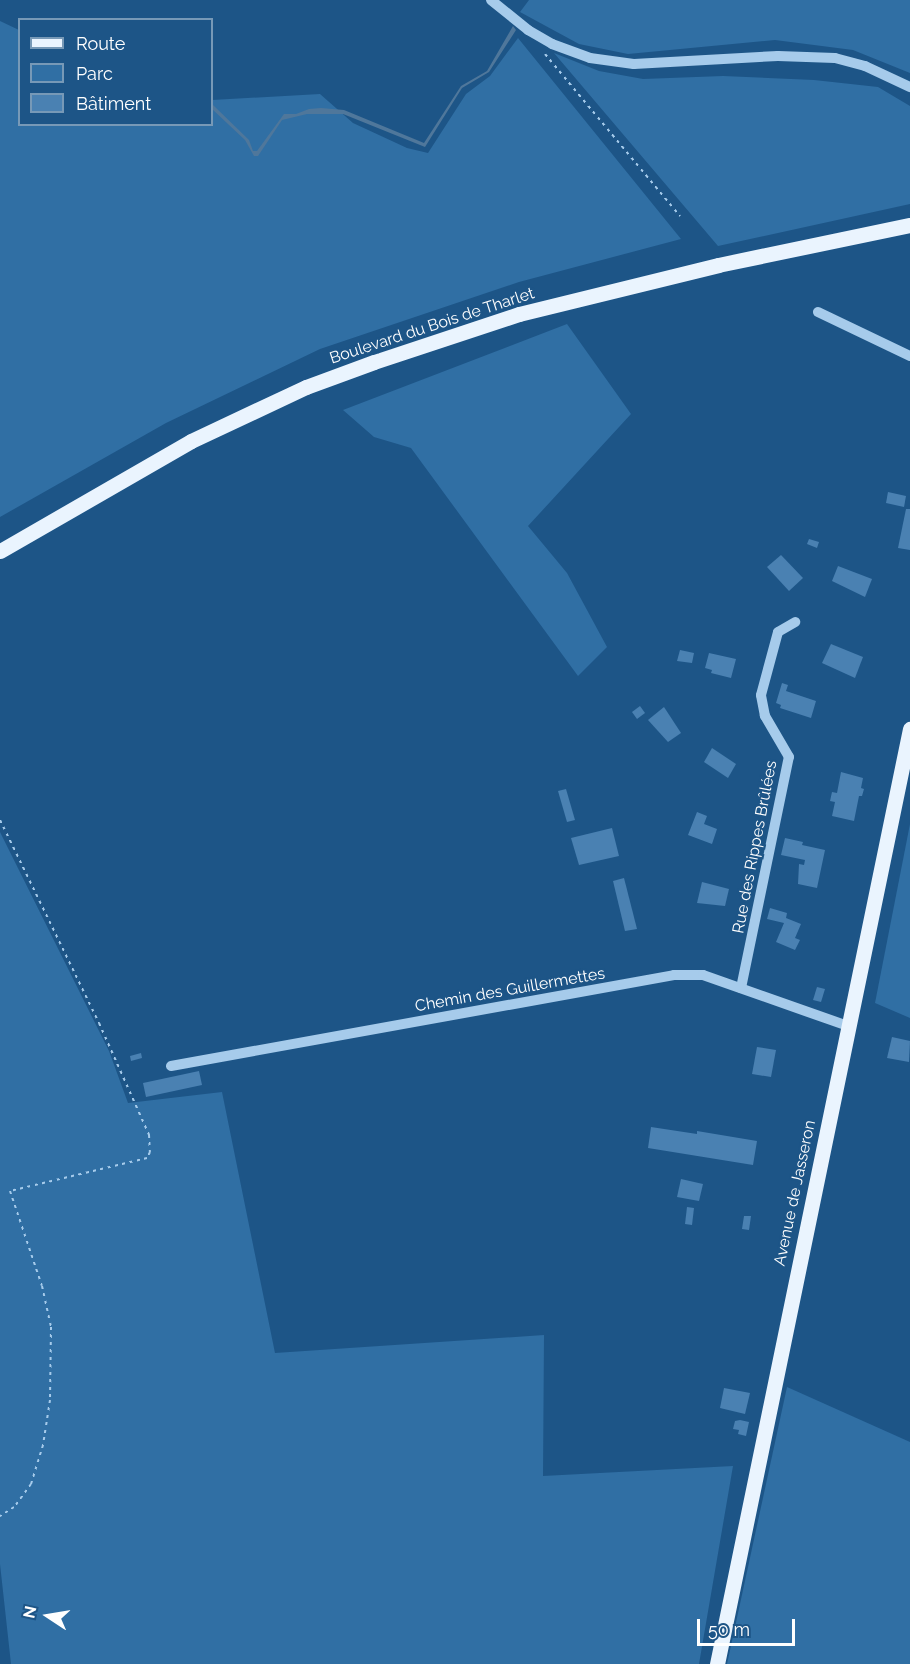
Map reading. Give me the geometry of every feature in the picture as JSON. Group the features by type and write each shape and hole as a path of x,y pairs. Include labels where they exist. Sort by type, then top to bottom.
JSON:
{"main road":[{"name":"Boulevard du Bois de Tharlet","path":"0,551 191,441 306,387 374,362 519,314 718,265 910,225"},
{"name":"Avenue de Jasseron","path":"717,1664 910,729"}],"street":[{"path":"491,0 528,30 548,42 590,58 634,64 778,56 835,58 865,66 910,87"},
{"path":"818,312 910,356"},
{"name":"Rue des Rippes Brûlées","path":"741,988 789,757 765,716 761,695 778,632 795,622"},
{"name":"Chemin des Guillermettes","path":"171,1066 674,975 703,975 848,1026"}],"path":[{"path":"548,42 545,54 680,216"},
{"path":"0,820 99,1023 149,1135 150,1152 147,1158 10,1191 42,1286 51,1327 50,1400 43,1446 31,1484 14,1507 0,1516"}],"green space":[{"path":"529,0 910,0 910,73 853,50 775,40 628,54 579,44 520,12"},
{"path":"0,21 18,30 18,126 213,126 213,100 320,94 353,123 407,148 428,153 466,94 490,76 518,38 681,239 519,282 320,349 166,423 0,517"},
{"path":"554,53 599,71 643,79 723,76 814,80 878,87 910,106 910,204 718,246"},
{"path":"567,324 631,414 528,526 567,573 607,647 578,676 411,448 374,437 343,410"},
{"path":"910,824 910,1018 875,1003"},
{"path":"0,832 109,1051 128,1103 222,1092 275,1353 544,1335 543,1476 733,1466 699,1664 11,1664 0,1564"},
{"path":"787,1387 910,1442 910,1664 727,1664"}],"shaded area":[{"path":"513,26 516,30 489,72 462,88 425,147 343,114 307,114 282,120 258,156 254,156 245,140 213,110 213,105 249,140 253,151 257,151 284,114 296,114 309,109 321,108 344,110 424,143 461,86 487,71"}],"building":[{"path":"888,492 906,496 904,507 886,503"},
{"path":"906,509 910,509 910,550 898,548"},
{"path":"809,539 819,542 817,548 807,544"},
{"path":"781,555 803,578 789,591 767,567"},
{"path":"838,566 872,579 865,597 832,581"},
{"path":"831,644 863,657 855,678 822,663"},
{"path":"680,650 694,653 692,663 677,661"},
{"path":"709,653 736,659 731,678 711,673 712,670 705,668"},
{"path":"782,683 788,685 786,691 816,701 811,718 780,708 781,705 776,703"},
{"path":"640,706 645,713 637,719 632,712"},
{"path":"664,707 681,733 668,742 648,720"},
{"path":"712,748 736,764 728,778 704,762"},
{"path":"841,772 863,778 861,788 864,789 862,796 859,796 854,821 832,816 835,802 830,801 832,792 837,793"},
{"path":"566,789 575,820 567,822 558,791"},
{"path":"697,812 707,816 704,824 717,829 712,844 688,835"},
{"path":"612,828 619,856 579,865 571,838"},
{"path":"785,838 803,842 802,845 825,850 817,888 798,884 799,864 804,865 805,860 781,855"},
{"path":"624,878 637,929 625,931 613,881"},
{"path":"702,882 729,889 725,906 697,903"},
{"path":"770,908 787,913 786,918 801,924 795,938 800,940 795,950 776,942 784,923 767,919"},
{"path":"817,987 825,989 821,1002 813,1000"},
{"path":"892,1037 910,1041 909,1062 887,1058"},
{"path":"757,1047 776,1050 771,1077 752,1074"},
{"path":"141,1053 142,1058 131,1061 130,1056"},
{"path":"199,1071 202,1085 146,1097 143,1083"},
{"path":"651,1127 697,1134 697,1131 757,1141 753,1165 648,1148"},
{"path":"681,1179 703,1184 699,1201 677,1197"},
{"path":"687,1207 694,1208 692,1225 685,1224"},
{"path":"744,1216 751,1216 749,1230 742,1229"},
{"path":"724,1388 750,1393 745,1414 720,1408"},
{"path":"735,1421 749,1422 746,1436 738,1434 739,1430 733,1429"}]}
